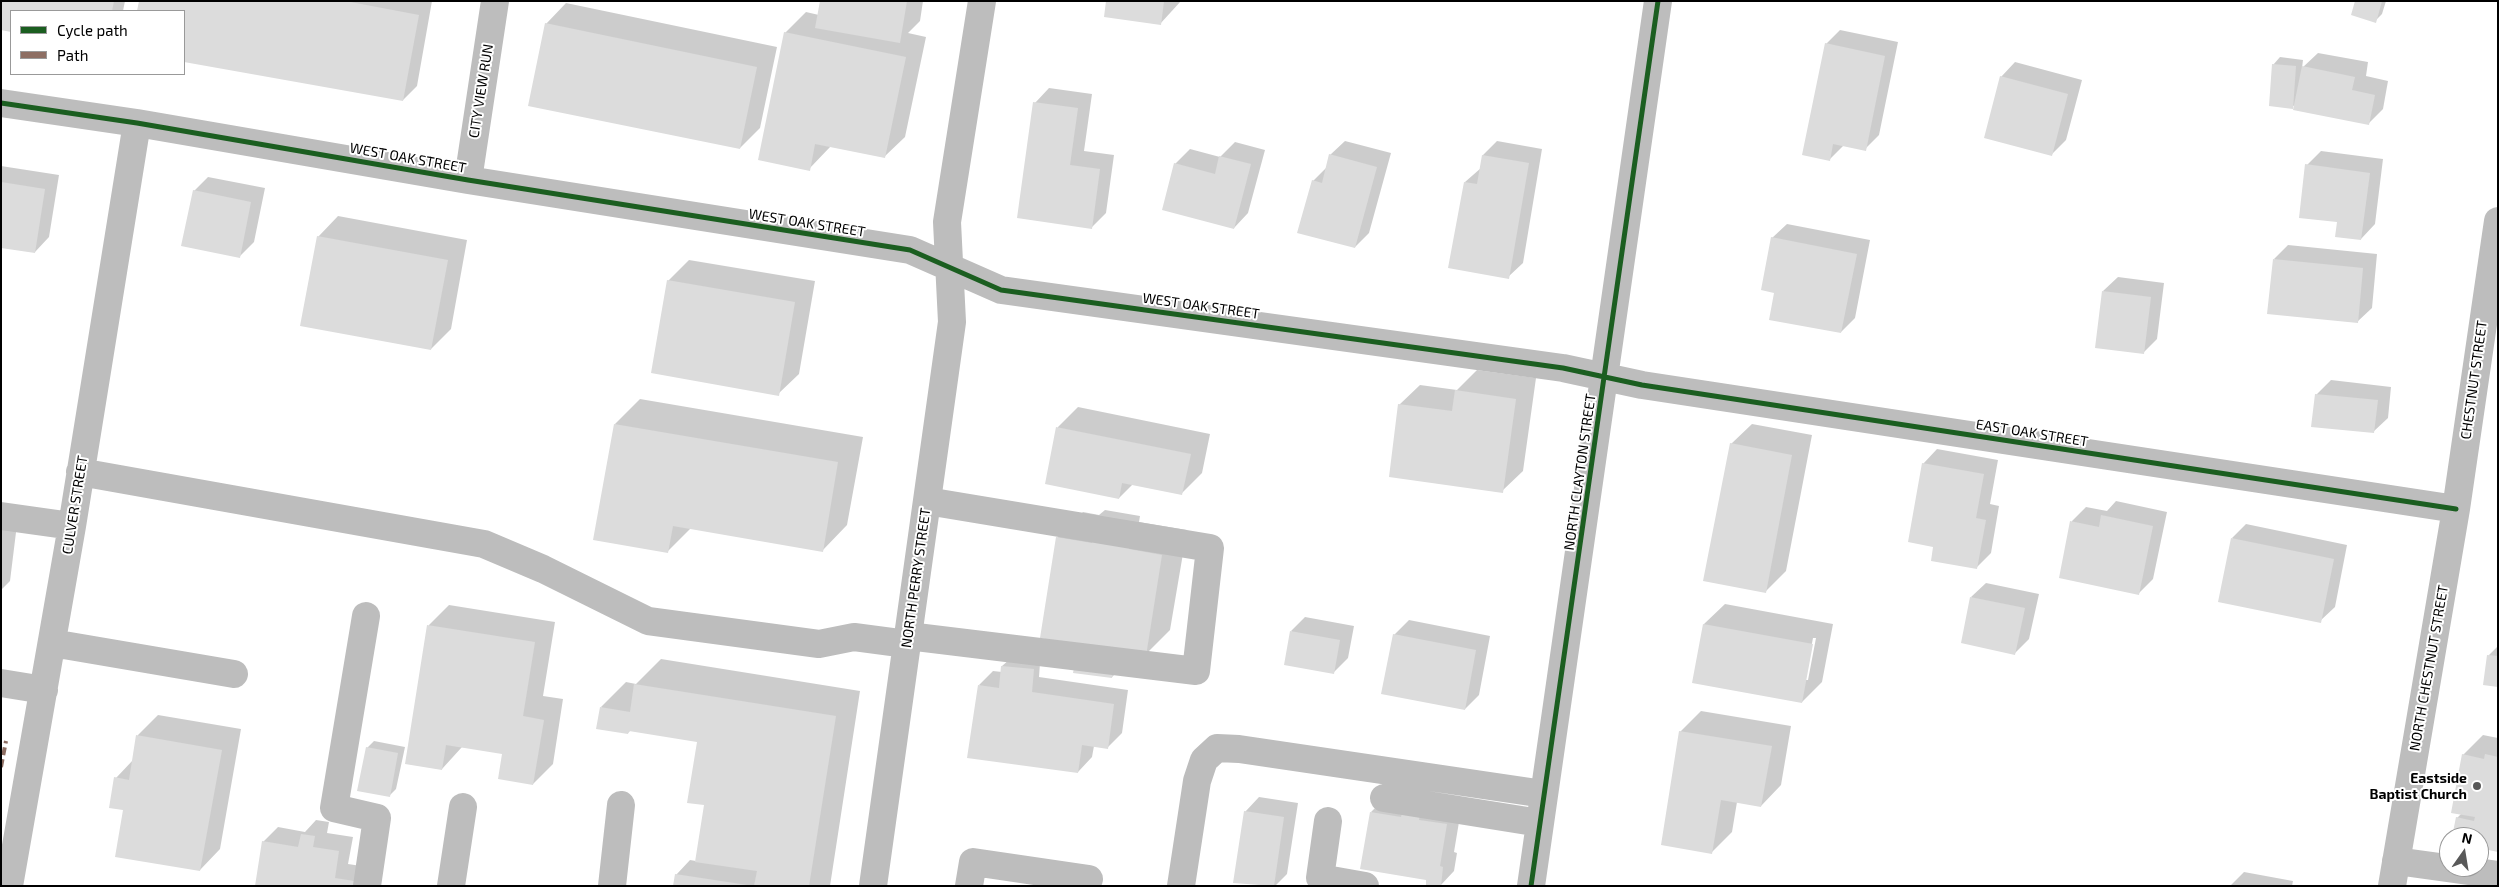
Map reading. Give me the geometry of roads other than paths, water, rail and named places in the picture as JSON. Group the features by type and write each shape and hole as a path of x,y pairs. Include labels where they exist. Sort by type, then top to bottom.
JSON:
{"street":[{"name":"CITY VIEW RUN","path":"468,180 495,1"},
{"name":"NORTH CLAYTON STREET","path":"1531,886 1658,1"},
{"name":"NORTH PERRY STREET","path":"873,886 952,322 951,269 947,222 981,8"},
{"name":"WEST OAK STREET","path":"1,103 137,123 468,180 910,250 1001,290 1563,368 1605,377"},
{"name":"CULVER STREET","path":"9,886 72,526 137,123"},
{"name":"CHESTNUT STREET","path":"2456,508 2498,221"},
{"name":"EAST OAK STREET","path":"1605,377 1651,387 2456,508"},
{"path":"80,472 484,544 543,569 648,621 819,644 854,637 908,640 1196,671 1210,548 927,501"},
{"name":"NORTH CHESTNUT STREET","path":"2394,874 2456,508"},
{"path":"1,516 72,526"},
{"path":"366,616 334,808 377,818 367,886"},
{"path":"52,643 234,674"},
{"path":"1,683 44,690"},
{"path":"1181,886 1197,780 1204,760 1217,748 1239,749 1544,794"},
{"path":"1384,798 1540,823"},
{"path":"612,886 621,805"},
{"path":"451,886 463,808"},
{"path":"1328,821 1320,878 1365,886"},
{"path":"969,886 973,862 1089,879"},
{"path":"2394,874 2498,875"}],"place":[{"name":"Eastside Baptist Church","path":"2477,786"}]}
